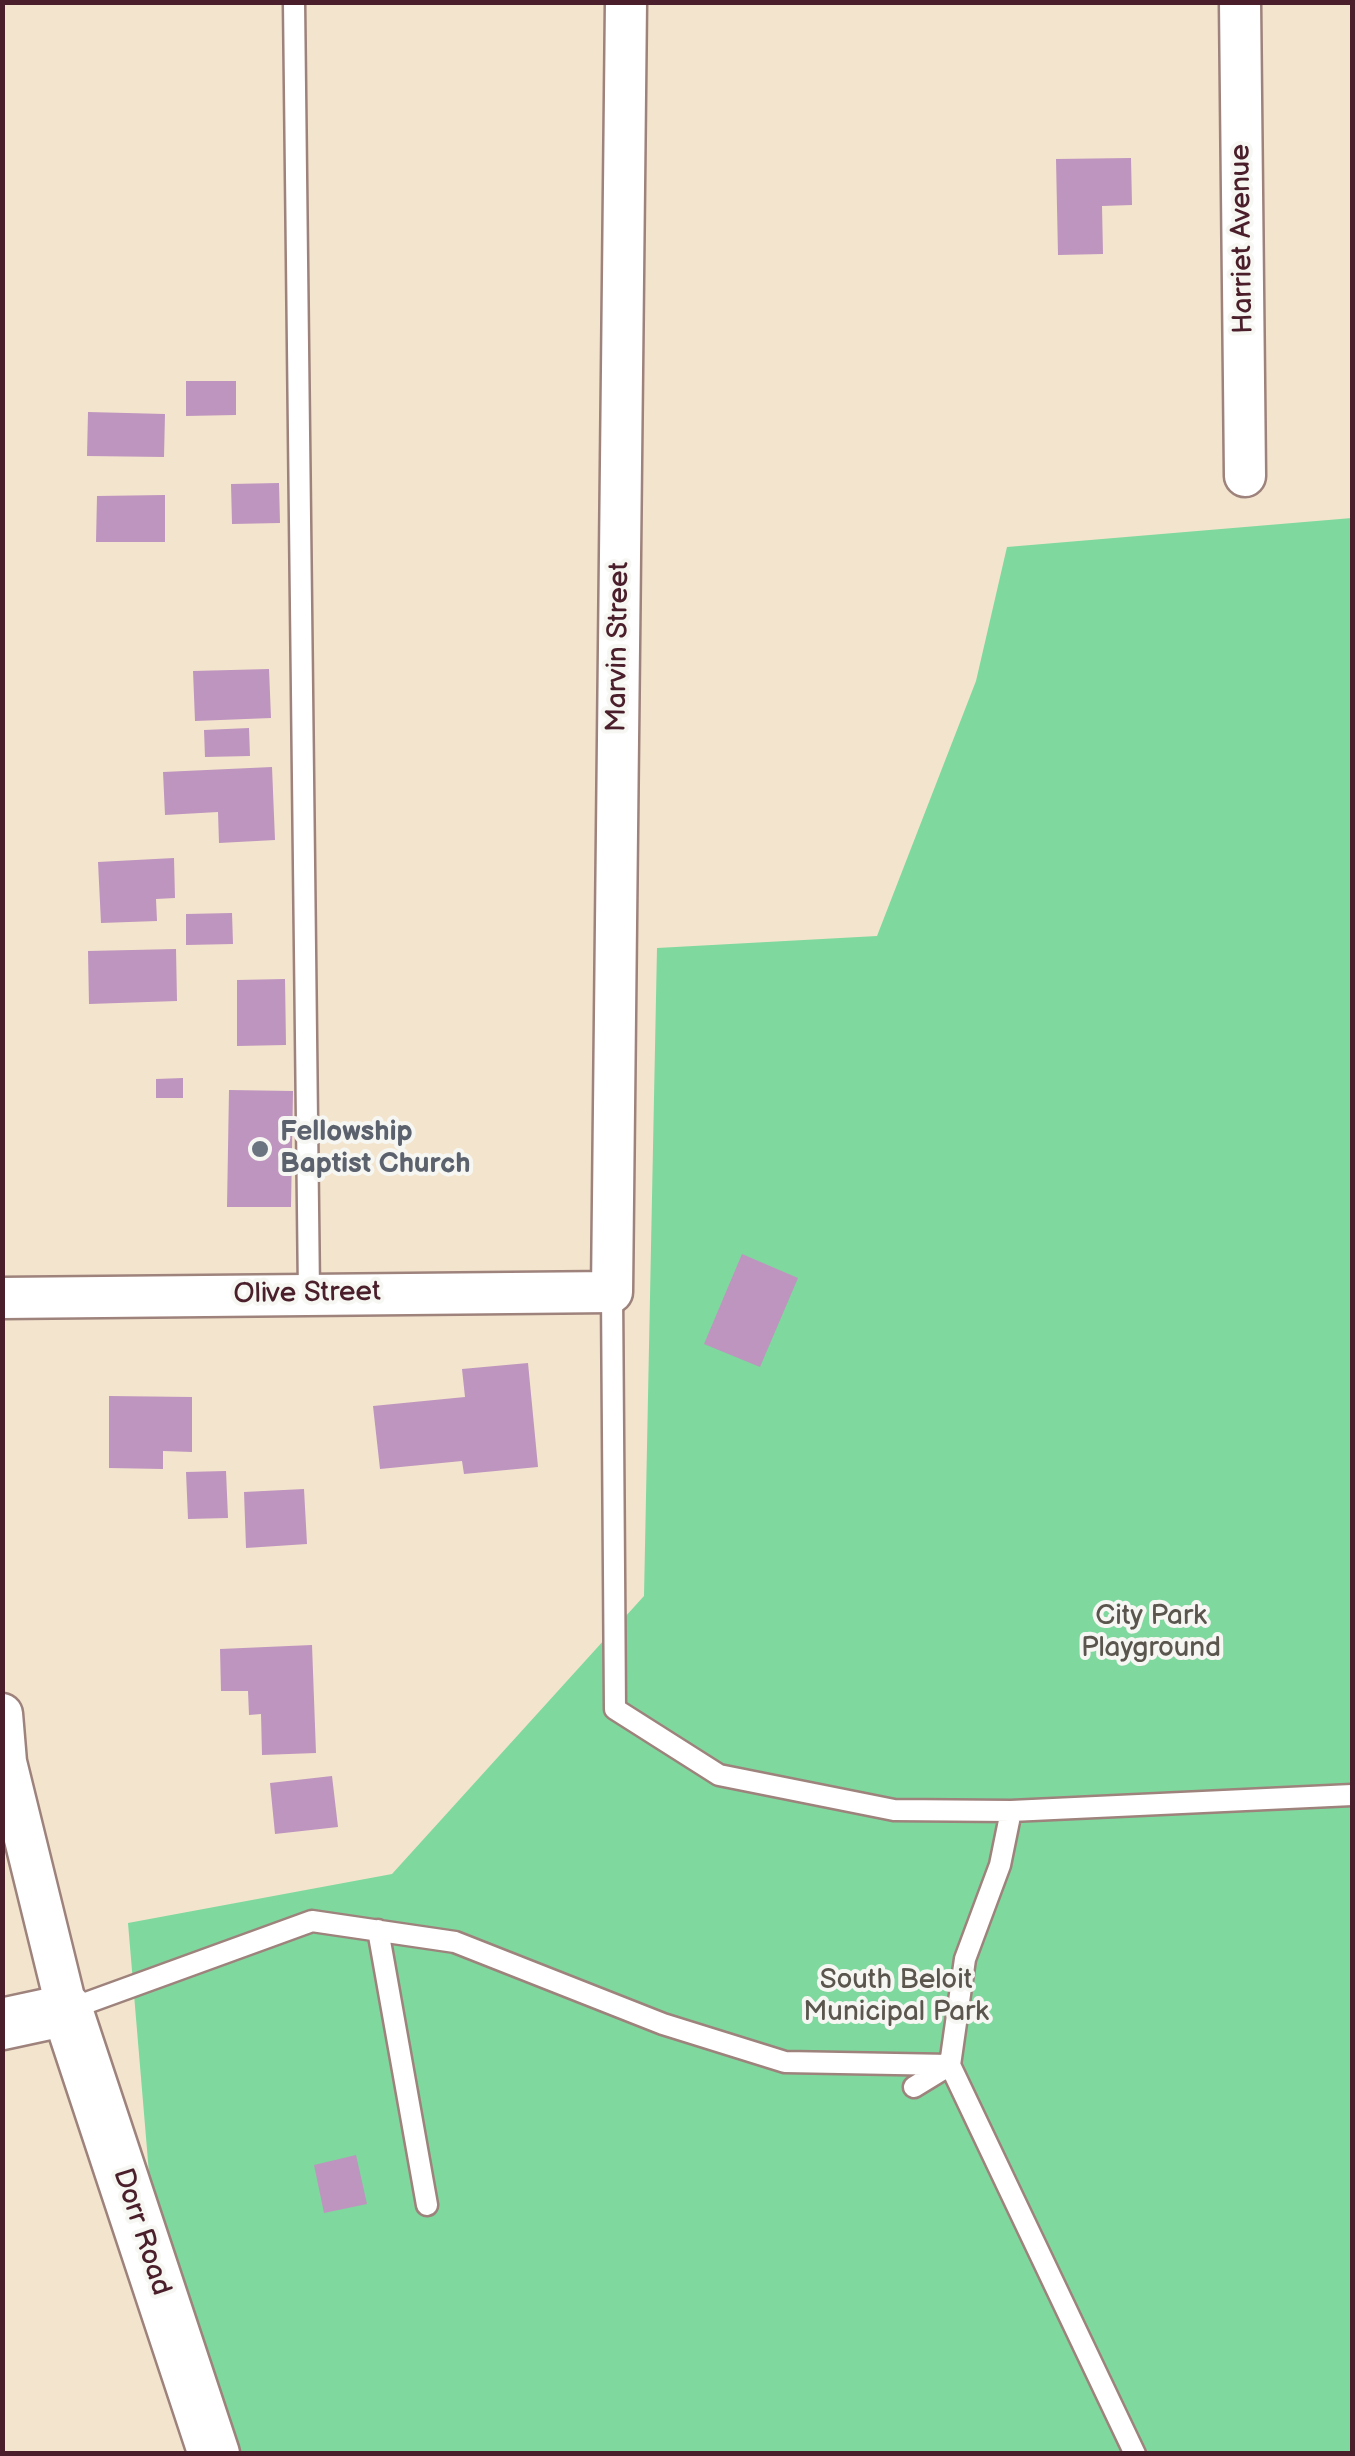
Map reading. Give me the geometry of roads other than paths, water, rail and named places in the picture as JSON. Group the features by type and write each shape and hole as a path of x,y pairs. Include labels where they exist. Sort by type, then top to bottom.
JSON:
{"street":[{"name":"Marvin Street","path":"612,1292 626,2"},
{"name":"Harriet Avenue","path":"1240,2 1245,476"},
{"name":"Olive Street","path":"2,1298 612,1292"},
{"path":"2,1714 6,1762 67,2010 2,2024"},
{"name":"Dorr Road","path":"67,2010 214,2454"}],"lane":[{"path":"294,2 310,1293"},
{"path":"612,1292 615,1709 719,1775 894,1810 1011,1811 1352,1795"},
{"path":"1011,1811 1000,1865 966,1960 950,2065 1135,2454"},
{"path":"67,2010 312,1920 455,1942 663,2024 784,2062 950,2065"},
{"path":"378,1930 427,2205"},
{"path":"914,2086 950,2065"}],"place":[{"name":"Fellowship Baptist Church","path":"260,1149"}],"park label":[{"name":"City Park Playground","path":"1151,1633"},
{"name":"South Beloit Municipal Park","path":"896,1997"}]}
